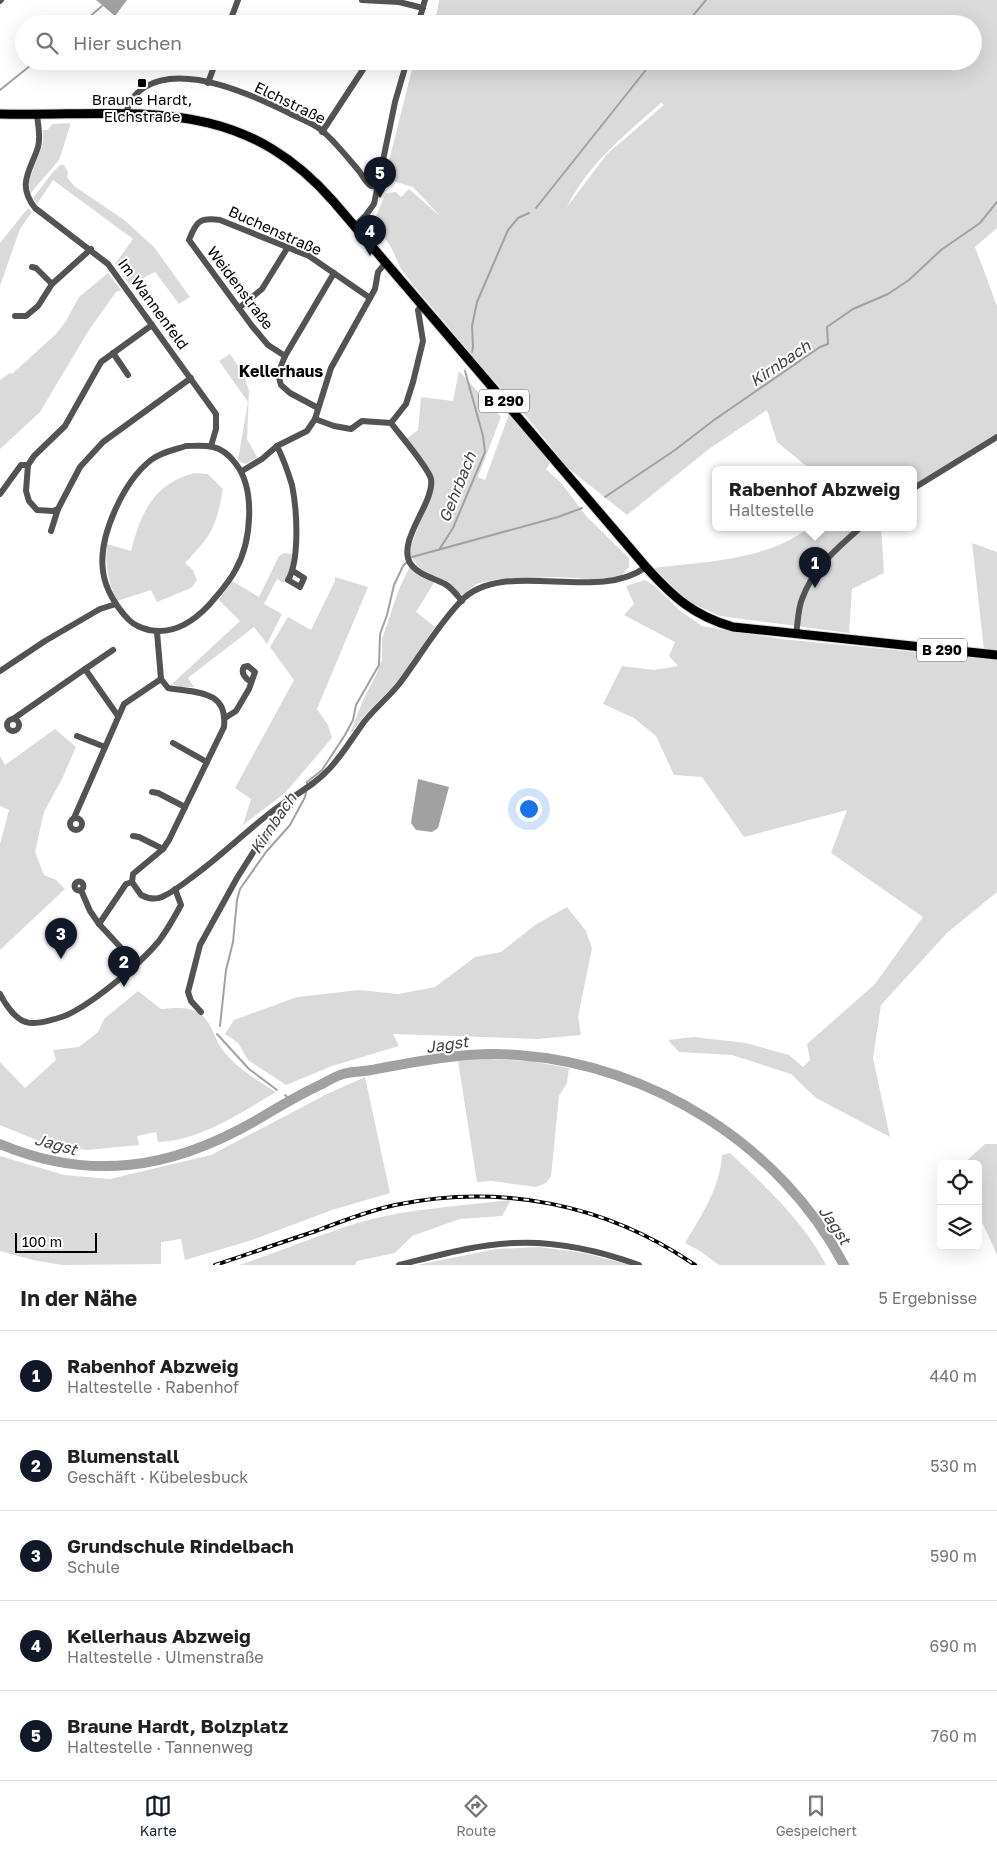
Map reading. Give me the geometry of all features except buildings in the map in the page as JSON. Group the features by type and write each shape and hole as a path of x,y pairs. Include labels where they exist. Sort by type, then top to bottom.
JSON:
{"main road":[{"name":"B 290","path":"0,114 126,114 191,118 228,127 278,151 308,174 355,226 646,567 678,600 706,618 733,627 997,655"}],"street":[{"path":"233,15 238,0"},
{"path":"362,0 399,2 423,8"},
{"path":"421,15 425,0"},
{"path":"208,83 213,70"},
{"path":"322,132 363,70"},
{"path":"355,226 371,209 378,187 394,102 404,70"},
{"name":"Elchstraße","path":"126,114 131,99 142,89 157,81 176,78 228,88 269,103 322,132 350,160 367,182 372,186 378,187"},
{"name":"Im Wannenfeld","path":"37,115 38,146 26,174 26,188 29,201 34,208 91,249 108,264 216,414 216,429 211,446"},
{"name":"Buchenstraße","path":"194,228 200,221 207,218 220,220 288,247 309,256 370,298"},
{"name":"Weidenstraße","path":"194,228 189,240 238,308 268,345 285,356"},
{"path":"238,308 262,288 288,247"},
{"path":"15,316 26,316 38,306 52,284 91,249"},
{"path":"242,472 277,446 307,431 315,419 331,368 375,289 378,272 386,262"},
{"path":"32,267 36,268 52,284"},
{"path":"318,408 290,393 281,385 278,374 285,356 334,273"},
{"path":"391,423 406,404 413,382 423,342 418,310 422,305"},
{"path":"58,509 53,511 36,510 29,501 26,483 28,465 34,456 65,426 101,362 152,324"},
{"path":"113,354 128,375"},
{"path":"51,531 58,509 80,467 93,451 191,378"},
{"path":"315,419 334,426 351,428 362,421 391,423 431,479 429,492 410,538 407,551 410,562 420,573 447,585 462,600"},
{"path":"917,486 997,437"},
{"path":"186,446 211,446 229,456 242,472 250,504 248,531 238,567 225,587 192,620 178,629 157,632 141,628 130,622 116,604 103,572 107,533 116,508 127,488 151,460 163,453 186,446"},
{"path":"277,446 292,485 296,547 293,572"},
{"path":"0,494 21,465 28,465"},
{"path":"796,634 802,601 818,568 857,531"},
{"path":"157,632 161,679 168,688 203,692 214,696 221,706 225,718 224,727 169,840 163,849 133,874 132,882 140,895 146,898 161,897 175,890 211,863 270,812 313,784 331,767 380,703 398,685 462,600 475,591 492,585 526,581 602,583 629,578 646,567"},
{"path":"0,671 92,613 106,606 116,604"},
{"path":"13,719 113,650"},
{"path":"85,669 118,716"},
{"path":"74,818 124,704 161,679"},
{"path":"225,718 236,711 252,682"},
{"path":"77,736 105,747"},
{"path":"173,743 207,762"},
{"path":"152,792 158,793 185,807"},
{"path":"201,1012 191,1001 188,992 200,945 236,878 259,843 290,806 287,800"},
{"path":"133,836 163,849"},
{"path":"100,924 126,884 132,882"},
{"path":"81,890 90,911 136,964"},
{"path":"0,994 19,1018 26,1023 46,1021 73,1012 112,985 158,942 181,905 175,890"},
{"path":"399,1265 455,1252 514,1243 566,1245 639,1265"}],"shaded area":[{"path":"96,0 127,0 114,15"},
{"path":"439,0 997,0 997,228 975,247 997,306 997,435 917,485 917,466 806,466 777,442 767,410 709,449 627,515 568,468 522,411 485,371 401,269 391,247 377,228 375,218 386,193 396,192 401,197 409,189 440,216 413,187 389,180 389,161 412,70 982,70 982,15 436,15","holes":["661,103 664,105 607,154 567,207 586,177 609,150"]},
{"path":"70,123 59,160 30,194 29,181 43,143 43,130 47,130 53,124"},
{"path":"60,165 64,165 68,172 67,177 74,186 123,219 154,247 190,297 179,304 155,272 130,285 123,276 126,274 124,270 121,272 115,264 133,239 53,180 37,204 33,198"},
{"path":"28,208 32,212 20,229 0,286 0,243"},
{"path":"108,273 121,290 116,292 89,330 40,412 0,449 0,380 10,373 12,374 56,334 66,321 79,297"},
{"path":"230,354 244,375 249,391 247,439 257,457 246,464 238,460 248,402 219,361"},
{"path":"459,371 501,417 478,477 485,480 509,414 551,462 546,469 562,484 587,517 629,558 629,567 620,577 591,579 556,577 498,579 476,584 463,595 458,593 447,582 421,569 410,555 411,546 432,489 433,477 405,440 418,430 421,397 453,401"},
{"path":"195,473 208,474 223,489 212,530 185,563 193,570 197,580 191,588 157,602 151,590 117,601 108,573 106,559 107,544 131,551 139,524 151,501 169,484"},
{"path":"804,531 881,531 884,573 852,589 849,633 720,616 688,601 654,568 736,558 775,547"},
{"path":"972,543 997,552 997,652 984,650"},
{"path":"284,553 292,554 290,571 284,583 277,579 264,604 282,614 267,644 254,627 188,678 194,687 179,687 172,684 240,621 219,600 232,581 259,597 279,556"},
{"path":"410,566 417,574 435,581 416,612 435,627 398,681 365,715 349,736 382,660 382,639 399,589"},
{"path":"335,577 368,587 317,709 328,725 332,738 285,793 243,825 251,799 235,788 294,680 270,647 288,617 311,630 335,581"},
{"path":"645,580 655,586 679,610 702,626 781,639 997,660 997,892 947,933 881,1005 873,1058 890,1137 816,1098 791,1074 732,1055 679,1052 668,1040 694,1037 746,1043 789,1055 803,1067 810,1060 807,1044 875,984 923,917 831,853 847,810 744,837 702,777 674,775 656,736 634,718 603,704 622,666 654,670 678,666 669,656 675,642 624,615 634,604 626,586"},
{"path":"55,729 76,747 62,779 44,812 35,852 44,875 56,880 65,889 0,950 0,844 9,810 0,806 0,756 5,765"},
{"path":"418,779 449,787 438,828 432,832 416,830 411,823"},
{"path":"567,907 586,931 592,948 578,1017 581,1035 538,1039 393,1034 399,1046 332,1066 286,1085 248,1060 238,1043 225,1034 234,1020 297,997 359,990 398,994 435,987 475,957 501,952 535,925"},
{"path":"138,991 161,1009 185,1008 199,1013 207,1020 219,1045 228,1056 247,1073 276,1092 234,1117 205,1131 174,1140 158,1142 156,1132 137,1136 139,1145 87,1150 46,1144 0,1125 0,1062 25,1088 56,1060 53,1050 79,1047 98,1032 104,1019"},
{"path":"488,1059 530,1061 569,1068 567,1083 559,1096 551,1176 546,1183 536,1187 492,1181 477,1182 458,1061"},
{"path":"365,1077 390,1193 332,1210 252,1240 185,1260 181,1239 161,1242 161,1264 62,1265 33,1260 0,1251 0,1156 64,1175 110,1179 211,1155 327,1094"},
{"path":"985,1144 997,1144 997,1255 982,1222 982,1160 967,1160"},
{"path":"730,1153 783,1205 807,1234 826,1265 719,1265 685,1243 714,1190 722,1155"},
{"path":"511,1200 502,1216 460,1219 412,1236 395,1253 357,1261 355,1265 239,1265 330,1232 385,1216"},
{"path":"539,1247 584,1253 630,1265 417,1265 496,1249"}],"waterway":[{"name":"Gehrbach","path":"694,15 706,0"},
{"path":"92,15 102,6"},
{"path":"0,90 25,70"},
{"name":"Gehrbach","path":"536,208 646,70"},
{"name":"Kirnbach","path":"605,497 675,450 714,420 820,347 828,344 827,327 853,309 888,294 909,280 941,250 980,223 997,202"},
{"name":"Gehrbach","path":"472,352 472,326 477,302 508,230 518,218 529,213"},
{"name":"Gehrbach","path":"439,550 453,528 485,452 483,436 465,371"},
{"name":"Kirnbach","path":"412,557 558,517 582,508"},
{"name":"Kirnbach","path":"307,784 322,770 345,735 353,720 356,705 379,665 380,634 387,615 394,585 403,566 407,562"},
{"name":"Kirnbach","path":"220,1026 226,970 233,942 237,900 240,889 266,852 290,825 306,792"},
{"name":"Kirnbach","path":"217,1034 249,1069 277,1090"},
{"name":"Jagst","path":"0,1144 34,1156 66,1163 99,1166 130,1165 193,1150 224,1137 304,1093 346,1073 481,1054 518,1055 568,1062 617,1075 663,1094 708,1119 748,1148 785,1183 817,1222 844,1265"},
{"name":"Kirnbach","path":"285,1095 290,1099"}],"railway":[{"path":"215,1265 385,1207 435,1199 474,1197 513,1198 589,1213 661,1244 695,1265"}],"place":[{"name":"Braune Hardt, Elchstraße","path":"142,83"},
{"name":"Braune Hardt, Bolzplatz","path":"380,198"},
{"name":"Kellerhaus Abzweig","path":"370,256"},
{"name":"Rabenhof Abzweig","path":"815,588"},
{"name":"Grundschule Rindelbach","path":"61,959"},
{"name":"Blumenstall","path":"124,987"}],"district":[{"name":"Kellerhaus","path":"281,371"}]}
